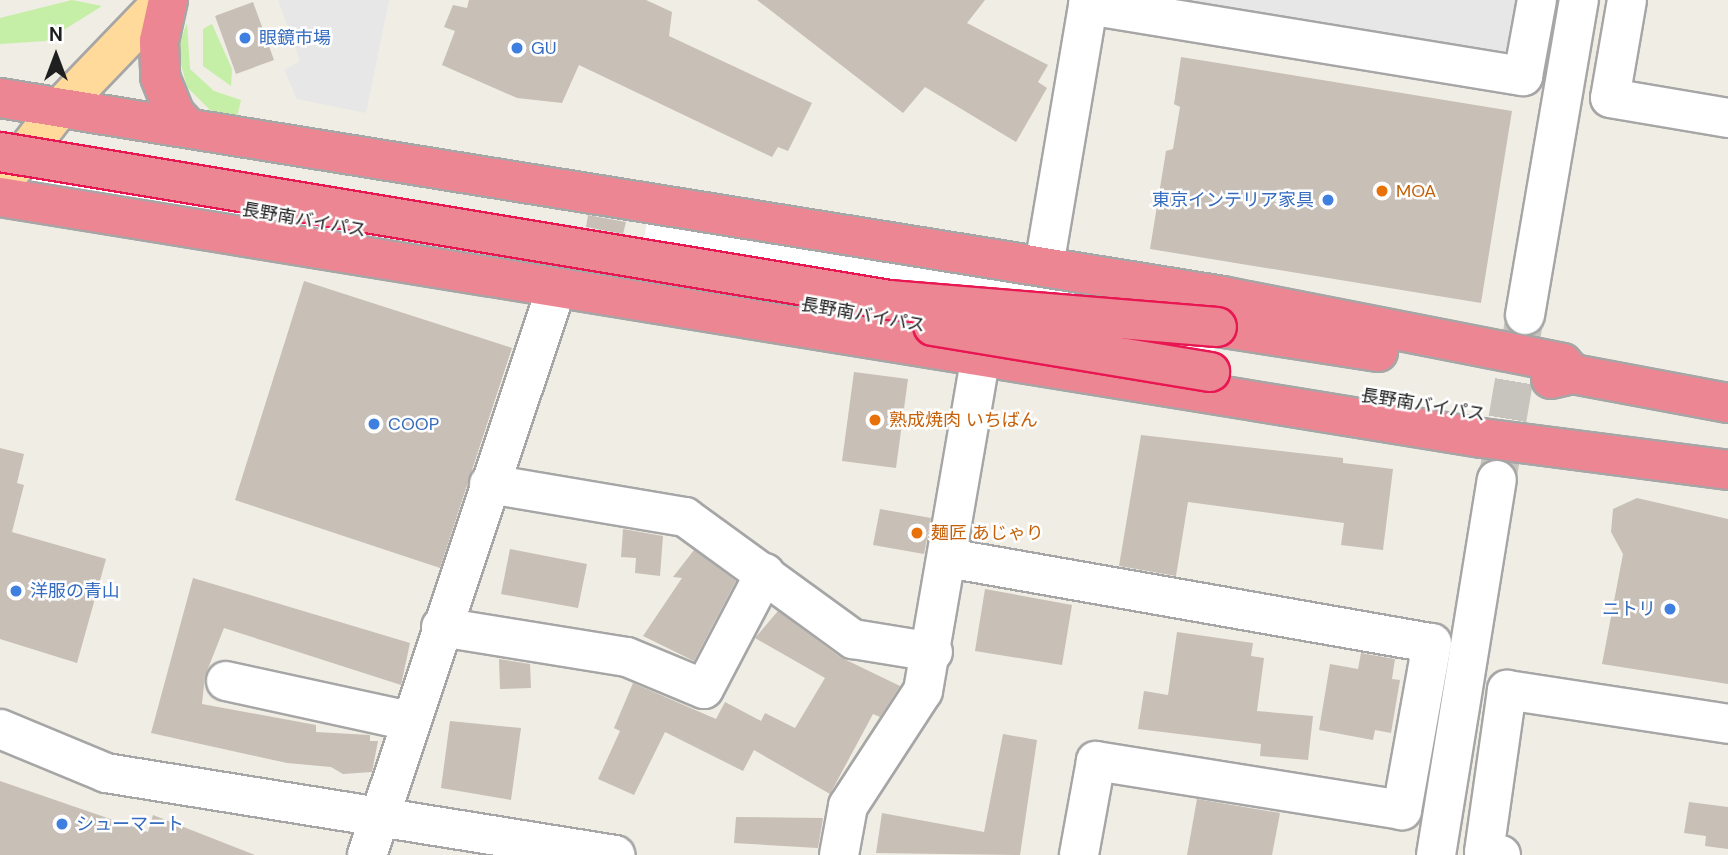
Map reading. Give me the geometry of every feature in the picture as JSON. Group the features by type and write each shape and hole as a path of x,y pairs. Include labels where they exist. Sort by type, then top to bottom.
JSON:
{"highway":[{"path":"166,0 159,41 160,77 175,114 187,127"},
{"path":"0,98 1044,266 1549,360 1562,363 1573,374"},
{"name":"長野南バイパス","path":"0,152 889,300 1217,327 1560,381 1573,374 1728,403"},
{"name":"長野南バイパス","path":"0,168 1210,372 1728,454"},
{"path":"0,197 1482,438 1728,470"}],"main road":[{"path":"0,186 59,109 166,0"}],"street":[{"path":"1044,266 1088,3 1523,76 1537,0"},
{"path":"1525,314 1578,0"},
{"path":"1627,0 1610,98 1728,118"},
{"path":"367,855 440,627 556,289"},
{"path":"839,855 848,806 923,691 933,652 981,356"},
{"path":"1436,855 1497,480"},
{"path":"489,484 685,517 853,639 933,652"},
{"path":"948,558 1432,643 1402,810 1096,761 1079,855"},
{"path":"440,627 627,657 705,689 765,573"},
{"path":"226,681 410,721"},
{"path":"1501,855 1484,852 1507,690 1728,724"},
{"path":"0,729 106,773 380,814 615,855"}],"green space":[{"path":"72,0 102,6 46,41 0,44 0,18"},
{"path":"187,23 190,69 214,91 241,100 236,121 216,116 187,87 177,49"},
{"path":"212,24 232,69 231,86 203,66 203,29"}],"shaded area":[{"path":"278,0 389,0 366,113 297,99 284,70 300,61"},
{"path":"1125,0 1528,0 1519,54 1503,64"}],"pier":[{"path":"0,143 642,249 649,212 1220,309 1209,381 0,181"}],"building":[{"path":"469,0 646,0 672,12 669,36 812,103 788,151 778,147 772,157 579,65 562,103 517,98 442,65 455,31 444,27 453,5 467,8"},
{"path":"757,0 985,0 967,23 1048,65 1038,82 1047,88 1016,142 925,87 903,113"},
{"name":"眼鏡市場","path":"253,2 274,60 236,74 215,16"},
{"name":"東京インテリア家具","path":"1181,57 1512,111 1481,303 1150,249 1166,151 1173,149 1180,107 1174,104"},
{"path":"588,215 626,222 623,234 586,227"},
{"name":"COOP","path":"304,281 512,348 440,568 235,500"},
{"name":"熟成焼肉 いちばん","path":"854,372 908,379 896,468 842,461"},
{"path":"1141,435 1343,458 1343,463 1393,469 1383,550 1341,545 1344,523 1188,502 1176,576 1119,566"},
{"path":"0,448 24,454 17,483 24,485 12,532 106,559 77,663 0,639"},
{"name":"ニトリ","path":"1637,498 1728,519 1728,684 1602,664 1623,554 1611,532 1613,509"},
{"path":"880,509 931,518 924,554 873,545"},
{"path":"623,529 663,536 660,576 635,573 636,558 621,557"},
{"path":"510,549 587,564 578,608 501,594"},
{"path":"694,550 736,581 694,661 643,636 682,578 673,577"},
{"path":"193,578 410,643 401,685 224,628 205,676 202,704 316,725 316,732 370,735 370,741 378,741 372,772 343,774 331,767 287,763 151,733"},
{"path":"985,589 1072,605 1062,665 975,651"},
{"path":"778,611 840,657 900,686 880,717 873,714 830,794 754,750 743,771 665,732 634,795 598,779 620,731 614,728 633,683 716,719 725,702 761,721 765,713 795,728 825,678 755,638"},
{"path":"1177,632 1253,643 1251,656 1264,658 1257,711 1313,716 1308,760 1260,756 1261,744 1138,729 1144,691 1168,695"},
{"path":"1361,653 1395,659 1392,679 1400,680 1391,733 1375,730 1373,740 1319,730 1330,664 1358,669"},
{"path":"499,659 530,664 531,688 500,689"},
{"path":"450,721 521,728 511,800 441,788"},
{"path":"1003,734 1037,740 1020,855 876,853 882,813 984,832"},
{"name":"シューマート","path":"0,781 148,832 153,815 255,855 0,855"},
{"path":"1197,799 1280,813 1272,855 1187,855"},
{"path":"1689,802 1728,807 1728,849 1705,846 1706,836 1684,833"},
{"path":"736,817 823,818 818,848 734,843"}],"tunnel":[{"path":"1498,475 1525,315"}],"place":[{"name":"眼鏡市場","path":"245,38"},
{"name":"GU","path":"517,48"},
{"name":"MOA","path":"1382,191"},
{"name":"東京インテリア家具","path":"1328,200"},
{"name":"熟成焼肉 いちばん","path":"875,420"},
{"name":"COOP","path":"374,424"},
{"name":"麺匠 あじゃり","path":"917,533"},
{"name":"洋服の青山","path":"16,591"},
{"name":"ニトリ","path":"1670,609"},
{"name":"シューマート","path":"62,824"}]}
